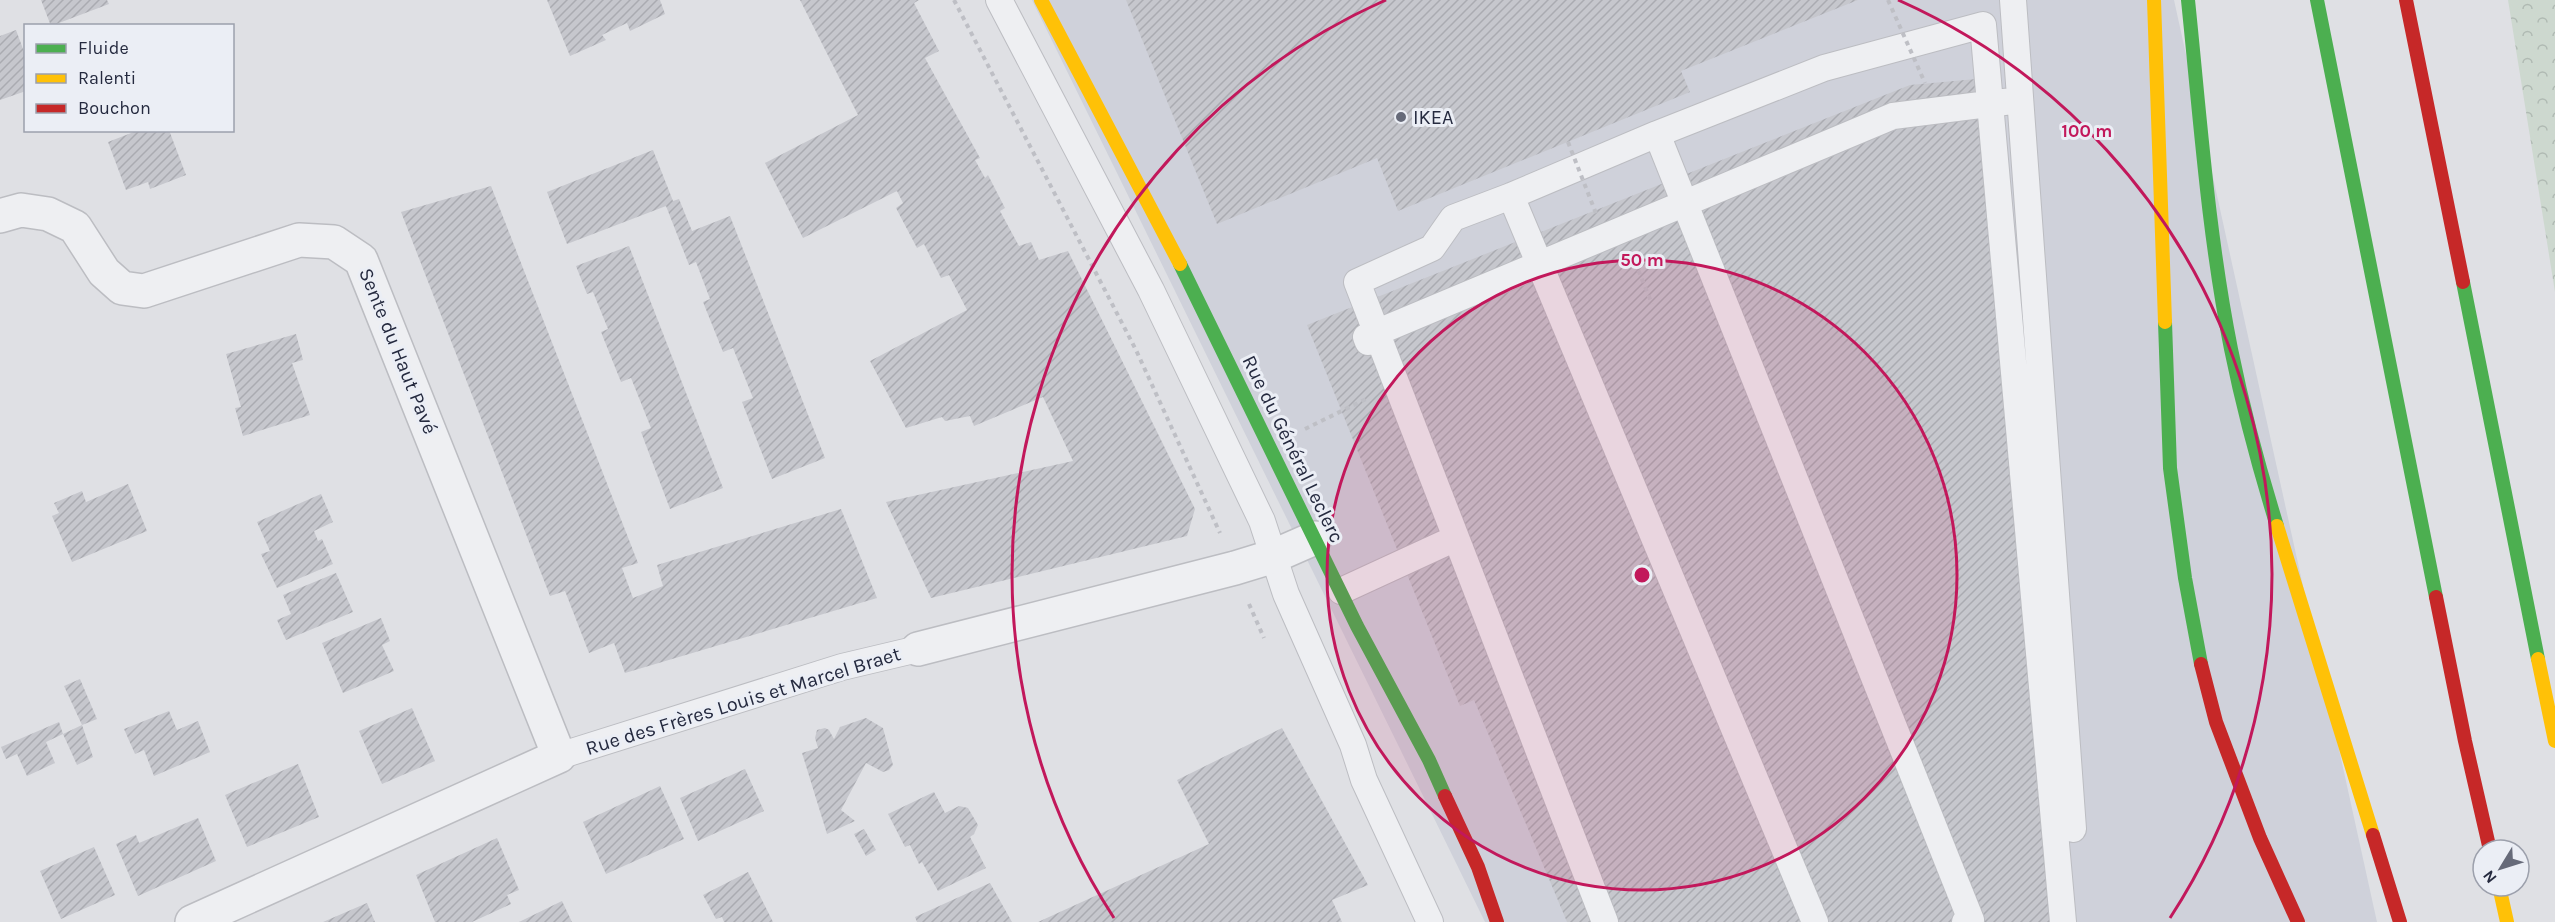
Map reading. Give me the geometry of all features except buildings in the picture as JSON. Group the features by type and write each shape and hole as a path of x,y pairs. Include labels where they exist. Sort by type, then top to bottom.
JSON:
{"main road":[{"name":"Rue du Général Leclerc","path":"1041,0 1167,238 1357,626 1429,760 1478,867 1497,922"},
{"path":"2154,0 2170,468 2185,578 2196,642 2216,722 2259,838 2298,922"},
{"path":"2188,0 2210,213 2231,349 2263,480 2400,922"},
{"path":"2317,0 2460,717 2487,838"},
{"path":"2406,0 2555,741"},
{"path":"2502,898 2507,922"}],"street":[{"name":"Sente du Haut Pavé","path":"0,216 21,210 30,211 48,214 75,227 104,272 122,288 144,291 299,240 334,242 361,260 559,756"},
{"name":"Rue des Frères Louis et Marcel Braet","path":"918,649 1235,568 1274,556 1315,538"},
{"name":"Rue des Frères Louis et Marcel Braet","path":"192,922 559,756"}],"lane":[{"path":"999,0 1151,290 1262,521 1286,594 1353,744 1364,780 1430,922"},
{"path":"2013,0 2079,922"},
{"path":"1605,922 1356,282 1432,249 1453,218 1657,134 1824,68 1983,25 2064,922"},
{"path":"1594,922 1366,337 1893,116 2020,100"},
{"path":"1657,134 1971,920 1965,922"},
{"path":"1511,196 1815,922"},
{"path":"1341,591 1456,538"},
{"name":"Rue des Frères Louis et Marcel Braet","path":"559,756 842,667 918,649"}],"path":[{"path":"954,0 1136,350 1224,541"},
{"path":"1888,0 1925,82"},
{"path":"1568,142 1597,216"},
{"path":"1632,257 1652,304"},
{"path":"1305,429 1344,409"}],"shaded area":[{"path":"1032,0 2174,0 2377,922 1485,922"}],"green space":[{"path":"2508,0 2555,0 2555,292"}],"traffic: fast":[{"path":"2188,0 2205,175 2223,306 2246,416 2277,526"},
{"path":"2317,0 2436,597"},
{"path":"1180,264 1357,626 1429,760 1445,796"},
{"path":"2463,282 2538,659"},
{"path":"2165,322 2170,468 2185,578 2201,664"}],"traffic: slow":[{"path":"1041,0 1180,264"},
{"path":"2154,0 2165,322"},
{"path":"2277,526 2373,835"},
{"path":"2538,659 2555,741"},
{"path":"2502,898 2507,922"}],"traffic: jam":[{"path":"2406,0 2463,282"},
{"path":"2436,597 2487,838"},
{"path":"2201,664 2216,722 2260,838 2298,922"},
{"path":"1445,796 1478,867 1497,922"},
{"path":"2373,835 2400,922"}],"place":[{"name":"IKEA","path":"1401,117"}]}
